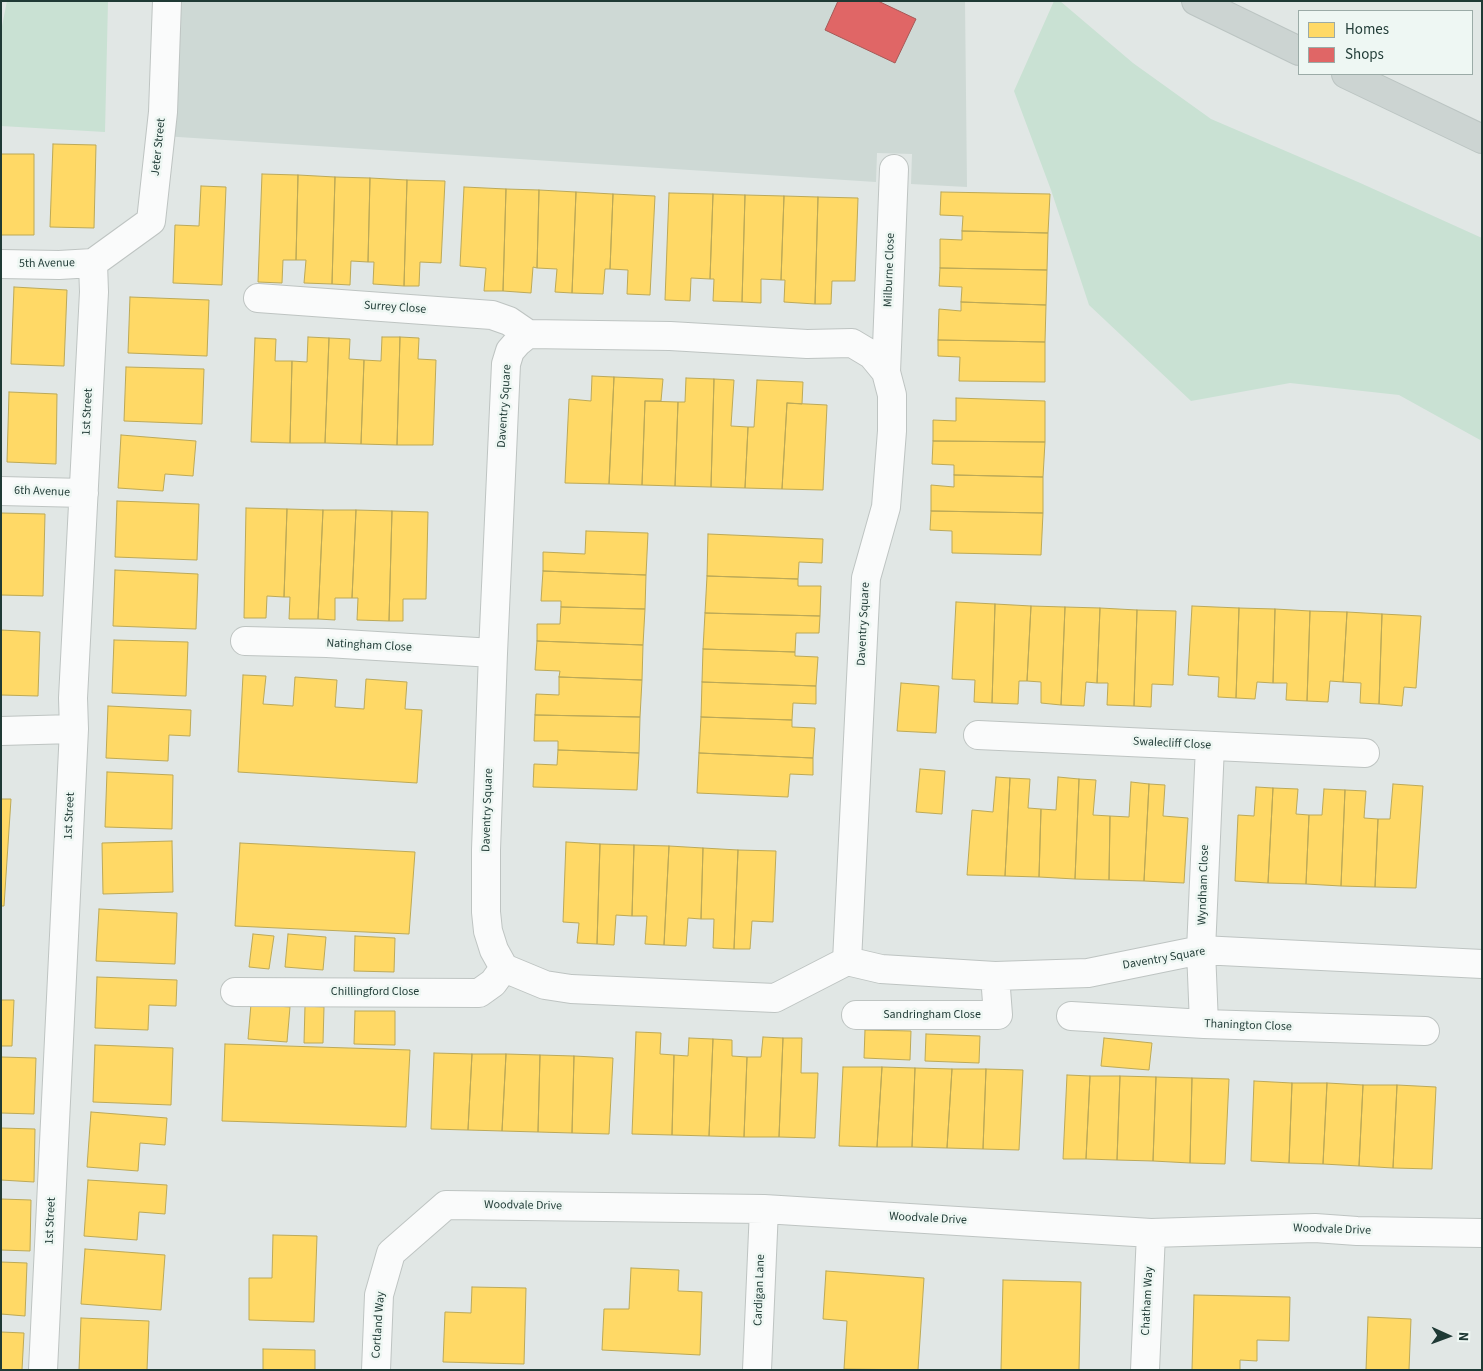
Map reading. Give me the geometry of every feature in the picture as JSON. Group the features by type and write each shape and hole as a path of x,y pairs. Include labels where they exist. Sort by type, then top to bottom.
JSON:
{"main road":[{"path":"1196,1 1298,51"},
{"path":"1348,75 1482,139"}],"street":[{"name":"Jeter Street","path":"93,262 151,222 163,112 167,1"},
{"name":"Milburne Close","path":"886,372 894,169"},
{"name":"5th Avenue","path":"1,264 59,265 93,262"},
{"name":"1st Street","path":"44,1370 74,730 73,698 94,292 93,262"},
{"name":"Surrey Close","path":"258,298 492,315 509,321 528,334"},
{"name":"Daventry Square","path":"504,968 494,950 488,931 486,912 486,850 493,653 506,364 510,351 528,334 670,336 807,344 852,344 872,355 886,372 892,395 889,469 886,507 866,578 847,960 882,969 995,976 1088,974 1201,950 1482,964"},
{"name":"6th Avenue","path":"1,491 84,493"},
{"name":"Natingham Close","path":"245,641 493,653"},
{"path":"1,731 74,730"},
{"name":"Swalecliff Close","path":"978,735 1366,753"},
{"name":"Wyndham Close","path":"1204,1024 1201,950 1210,746"},
{"path":"504,968 546,985 571,990 775,998 847,960"},
{"name":"Chillingford Close","path":"235,992 479,993 493,983 504,968"},
{"name":"Sandringham Close","path":"856,1015 998,1015 995,976"},
{"name":"Thanington Close","path":"1071,1016 1204,1024 1425,1031"},
{"name":"Woodvale Drive","path":"392,1253 446,1205 764,1209 1151,1233 1315,1228 1357,1231 1482,1233"},
{"name":"Cardigan Lane","path":"757,1370 764,1209"},
{"name":"Chatham Way","path":"1145,1370 1151,1233"},
{"name":"Cortland Way","path":"376,1370 379,1295 392,1253"}],"shaded area":[{"path":"167,1 965,1 967,187 911,184 912,154 877,153 876,182 163,136"}],"green space":[{"path":"7,1 108,1 105,132 1,126 1,31"},
{"path":"1054,1 1060,1 1133,63 1211,119 1482,238 1482,441 1399,395 1290,383 1191,401 1089,305 1051,190 1014,91"}],"building: Homes":[{"path":"53,144 96,145 94,228 50,227"},
{"path":"1,154 34,154 34,235 1,235"},
{"path":"262,174 298,175 296,260 283,260 282,283 258,282"},
{"path":"298,175 335,177 332,284 304,283 306,260 296,260"},
{"path":"335,177 370,178 368,262 351,261 350,285 332,284"},
{"path":"370,178 407,180 404,286 373,284 374,262 368,262"},
{"path":"407,180 445,181 441,263 420,262 419,286 404,286"},
{"path":"201,186 226,187 222,285 173,283 175,225 199,226"},
{"path":"464,187 506,189 503,291 484,291 486,268 460,266"},
{"path":"506,189 539,190 537,268 533,267 531,293 503,291"},
{"path":"539,190 576,192 572,293 555,292 557,269 537,268"},
{"path":"576,192 613,194 610,269 605,269 603,294 572,293"},
{"path":"941,192 1050,194 1048,233 962,231 963,216 940,215"},
{"path":"669,193 713,194 710,279 691,278 690,301 665,300"},
{"path":"613,194 655,196 650,295 627,294 628,270 610,269"},
{"path":"713,194 745,195 742,302 713,301 714,279 710,279"},
{"path":"745,195 784,196 781,280 761,279 761,303 742,302"},
{"path":"784,196 818,197 815,304 784,302 785,280 781,280"},
{"path":"818,197 858,198 855,281 832,281 831,304 815,304"},
{"path":"962,231 1048,233 1047,270 940,268 940,239 962,240"},
{"path":"940,268 1047,270 1046,305 961,302 962,287 939,286"},
{"path":"14,287 67,290 64,366 11,364"},
{"path":"130,297 209,300 207,356 128,353"},
{"path":"961,302 1046,305 1045,342 938,340 939,309 961,311"},
{"path":"308,337 329,338 325,443 290,443 292,361 307,362"},
{"path":"382,337 400,337 397,445 361,444 364,360 381,361"},
{"path":"400,337 419,338 418,359 436,360 433,445 397,445"},
{"path":"255,338 276,339 275,361 292,361 290,443 251,442"},
{"path":"329,338 350,339 349,359 364,360 361,444 325,443"},
{"path":"938,340 1045,342 1045,382 959,381 960,357 938,356"},
{"path":"126,367 204,369 202,424 124,421"},
{"path":"592,376 614,377 609,484 565,483 569,399 591,401"},
{"path":"614,377 663,379 661,401 645,401 642,485 609,484"},
{"path":"686,378 714,379 711,487 675,486 678,402 685,402"},
{"path":"714,379 734,380 731,426 748,427 745,488 711,487"},
{"path":"757,380 803,382 802,404 787,403 782,489 745,488 748,427 754,427"},
{"path":"9,392 57,394 56,464 7,462"},
{"path":"956,398 1045,401 1045,442 933,441 933,420 956,421"},
{"path":"645,401 678,402 675,486 642,485"},
{"path":"787,403 827,405 823,490 782,489"},
{"path":"121,435 196,441 193,476 165,474 163,491 118,488"},
{"path":"933,441 1045,442 1043,477 954,475 954,465 932,464"},
{"path":"954,475 1043,477 1043,513 931,511 931,485 954,487"},
{"path":"117,501 199,504 197,560 115,557"},
{"path":"246,508 287,509 284,597 267,596 266,618 244,618"},
{"path":"287,509 323,510 318,619 289,619 290,597 284,597"},
{"path":"323,510 356,510 352,598 335,598 335,620 318,619"},
{"path":"356,510 392,511 389,621 357,620 358,598 352,598"},
{"path":"392,511 428,512 426,599 403,599 403,621 389,621"},
{"path":"931,511 1043,513 1041,555 952,553 952,531 930,530"},
{"path":"1,513 45,514 43,596 1,595"},
{"path":"586,531 648,533 646,575 543,571 543,552 585,554"},
{"path":"708,534 823,539 822,563 799,562 798,579 707,576"},
{"path":"115,570 198,574 196,629 113,626"},
{"path":"543,571 646,575 645,609 561,607 561,601 541,601"},
{"path":"707,576 798,579 798,586 821,586 820,616 705,613"},
{"path":"956,602 995,604 992,703 974,702 975,680 952,679"},
{"path":"995,604 1031,606 1027,681 1019,681 1018,704 992,703"},
{"path":"1031,606 1065,607 1061,705 1041,703 1041,682 1027,681"},
{"path":"1192,606 1239,608 1236,698 1218,697 1219,677 1188,675"},
{"path":"561,607 645,609 643,645 537,641 537,624 560,624"},
{"path":"1065,607 1100,608 1097,683 1086,682 1084,706 1061,705"},
{"path":"1100,608 1137,610 1134,706 1107,705 1108,683 1097,683"},
{"path":"1239,608 1275,609 1273,683 1257,682 1255,699 1236,698"},
{"path":"1275,609 1310,611 1307,701 1286,700 1287,683 1273,683"},
{"path":"1137,610 1176,611 1173,685 1152,684 1151,707 1134,706"},
{"path":"1310,611 1347,612 1343,682 1330,681 1328,702 1307,701"},
{"path":"1347,612 1382,614 1379,704 1360,703 1361,683 1343,682"},
{"path":"705,613 820,616 819,633 796,633 795,652 703,649"},
{"path":"1382,614 1421,616 1416,688 1404,687 1402,706 1379,704"},
{"path":"1,630 40,632 38,696 1,695"},
{"path":"114,640 188,642 186,696 112,693"},
{"path":"537,641 643,645 642,680 559,677 560,671 535,670"},
{"path":"703,649 795,652 795,656 818,657 816,686 702,682"},
{"path":"243,675 266,676 263,704 293,706 295,677 337,680 335,707 364,709 366,679 407,682 405,709 422,710 417,783 238,772"},
{"path":"559,677 642,680 640,717 535,715 536,694 559,695"},
{"path":"702,682 816,686 816,704 793,703 792,720 701,717"},
{"path":"901,683 939,686 936,733 897,731"},
{"path":"108,706 191,710 190,736 169,735 168,761 106,758"},
{"path":"535,715 640,717 639,753 558,750 558,741 534,741"},
{"path":"701,717 792,720 792,727 815,728 813,758 699,753"},
{"path":"558,750 639,753 637,790 533,787 534,764 557,765"},
{"path":"699,753 813,758 813,775 790,774 788,797 697,793"},
{"path":"920,769 945,771 942,814 916,812"},
{"path":"107,772 173,775 172,829 105,827"},
{"path":"996,777 1010,778 1005,876 967,875 972,810 993,812"},
{"path":"1058,777 1079,779 1075,879 1039,877 1041,809 1056,810"},
{"path":"1010,778 1030,779 1028,808 1041,809 1039,877 1005,876"},
{"path":"1079,779 1096,780 1093,815 1110,816 1109,880 1075,879"},
{"path":"1131,782 1149,784 1144,881 1109,880 1110,816 1129,817"},
{"path":"1149,784 1165,785 1163,816 1188,818 1184,883 1144,881"},
{"path":"1393,784 1423,786 1416,888 1375,887 1378,819 1390,819"},
{"path":"1256,787 1273,788 1268,883 1235,881 1238,815 1254,816"},
{"path":"1273,788 1298,789 1296,814 1309,815 1306,884 1268,883"},
{"path":"1324,789 1345,790 1341,886 1306,884 1309,815 1322,815"},
{"path":"1345,790 1366,791 1364,818 1378,819 1375,887 1341,886"},
{"path":"1,799 11,799 4,906 1,906"},
{"path":"172,841 173,892 103,894 102,843"},
{"path":"566,842 600,844 597,944 577,943 579,923 563,922"},
{"path":"240,843 415,852 409,934 235,926"},
{"path":"600,844 634,845 632,916 616,915 614,945 597,944"},
{"path":"634,845 669,846 664,945 645,944 647,916 632,916"},
{"path":"669,846 703,848 701,919 688,918 686,946 664,945"},
{"path":"703,848 738,850 734,949 713,948 714,919 701,919"},
{"path":"738,850 776,851 773,922 752,921 750,949 734,949"},
{"path":"99,909 177,913 175,964 96,961"},
{"path":"253,934 274,936 269,969 249,967"},
{"path":"288,934 326,937 323,970 285,967"},
{"path":"355,936 395,938 394,972 354,971"},
{"path":"97,977 177,980 176,1006 149,1005 148,1030 95,1028"},
{"path":"1,1000 14,1000 12,1046 1,1046"},
{"path":"251,1004 290,1007 287,1042 248,1039"},
{"path":"305,1006 324,1007 323,1043 304,1043"},
{"path":"355,1011 395,1011 395,1045 354,1044"},
{"path":"865,1030 911,1031 910,1060 864,1058"},
{"path":"636,1032 661,1033 660,1054 674,1055 672,1135 632,1134"},
{"path":"926,1034 980,1036 979,1063 925,1061"},
{"path":"763,1037 783,1038 779,1137 744,1137 747,1057 761,1057"},
{"path":"689,1038 713,1039 709,1136 672,1135 674,1055 688,1056"},
{"path":"783,1038 802,1038 801,1073 818,1073 815,1138 779,1137"},
{"path":"1104,1038 1152,1043 1149,1070 1101,1066"},
{"path":"713,1039 732,1040 732,1056 747,1057 744,1137 709,1136"},
{"path":"225,1044 410,1050 406,1127 222,1121"},
{"path":"95,1045 173,1048 171,1105 93,1102"},
{"path":"434,1053 472,1054 468,1130 431,1129"},
{"path":"472,1054 506,1054 502,1131 468,1130"},
{"path":"506,1054 540,1055 538,1132 502,1131"},
{"path":"540,1055 574,1056 572,1133 538,1132"},
{"path":"574,1056 613,1058 609,1134 572,1133"},
{"path":"1,1057 36,1058 34,1114 1,1113"},
{"path":"843,1067 882,1067 877,1147 839,1146"},
{"path":"882,1067 915,1068 912,1147 877,1147"},
{"path":"915,1068 952,1069 947,1148 912,1147"},
{"path":"952,1069 986,1069 983,1149 947,1148"},
{"path":"986,1069 1023,1070 1019,1150 983,1149"},
{"path":"1067,1075 1090,1076 1086,1159 1063,1159"},
{"path":"1090,1076 1120,1076 1117,1160 1086,1159"},
{"path":"1120,1076 1156,1077 1153,1161 1117,1160"},
{"path":"1156,1077 1192,1078 1190,1163 1153,1161"},
{"path":"1192,1078 1229,1079 1225,1164 1190,1163"},
{"path":"1254,1081 1292,1083 1289,1163 1251,1161"},
{"path":"1292,1083 1327,1083 1323,1164 1289,1163"},
{"path":"1327,1083 1363,1085 1359,1166 1323,1164"},
{"path":"1363,1085 1397,1085 1393,1168 1359,1166"},
{"path":"1397,1085 1436,1087 1432,1169 1393,1168"},
{"path":"91,1112 167,1118 165,1145 140,1143 138,1171 87,1167"},
{"path":"1,1128 35,1129 34,1182 1,1180"},
{"path":"88,1180 167,1185 165,1214 139,1212 137,1240 84,1236"},
{"path":"1,1199 31,1200 30,1251 1,1250"},
{"path":"273,1235 317,1236 314,1322 249,1320 249,1278 272,1278"},
{"path":"85,1249 165,1255 161,1310 81,1304"},
{"path":"1,1262 27,1263 25,1316 1,1314"},
{"path":"631,1268 679,1270 678,1291 702,1292 700,1355 602,1350 604,1309 629,1309"},
{"path":"826,1271 924,1278 918,1370 844,1369 847,1321 823,1319"},
{"path":"1003,1280 1081,1282 1079,1370 1001,1370"},
{"path":"472,1287 526,1288 524,1364 443,1362 445,1312 471,1313"},
{"path":"1194,1295 1290,1297 1289,1341 1257,1340 1257,1361 1240,1360 1240,1370 1192,1370"},
{"path":"1368,1317 1411,1319 1409,1370 1366,1370"},
{"path":"81,1318 149,1321 147,1370 79,1370"},
{"path":"1,1332 24,1333 22,1370 1,1370"},
{"path":"263,1349 315,1350 315,1370 263,1370"}],"building: Shops":[{"path":"838,1 878,1 916,19 895,63 825,30"}]}
